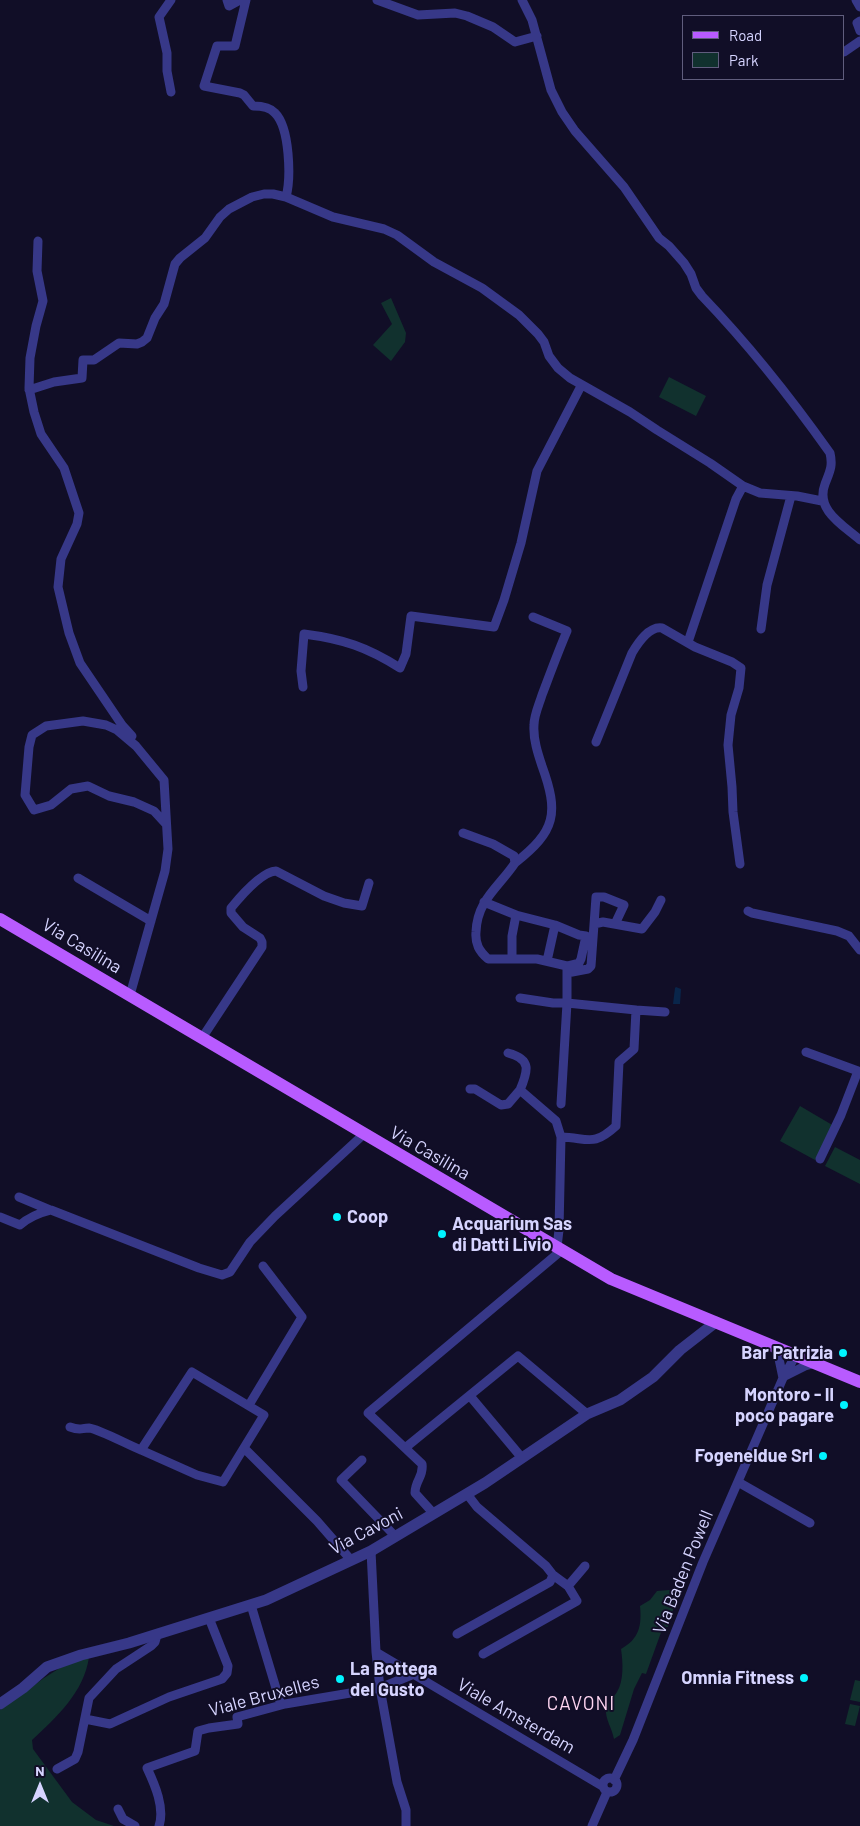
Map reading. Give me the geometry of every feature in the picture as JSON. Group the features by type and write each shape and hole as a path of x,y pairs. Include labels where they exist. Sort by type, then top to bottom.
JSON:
{"main road":[{"name":"Via Casilina","path":"0,918 611,1279 860,1382"}],"street":[{"path":"171,0 159,16 167,52 167,72 171,92"},
{"path":"227,0 229,6 240,0"},
{"path":"246,0 235,46 217,46 204,86 240,93 253,106 266,107 276,113 285,135 289,161 290,175 286,197"},
{"path":"377,0 418,15 455,13 467,16 493,27 515,42 537,36"},
{"path":"522,0 532,20 551,90 562,112 576,132 610,169 659,238 684,263 702,296 770,373 830,453 833,464 823,490 822,501 830,514 860,540"},
{"path":"856,0 860,7"},
{"path":"860,21 856,23 860,31"},
{"path":"845,51 860,40"},
{"path":"30,390 54,382 82,378 83,360 94,360 119,343 137,344 142,342 147,338 155,318 164,304 175,264 205,238 220,217 241,202 264,194 286,197 333,217 390,232 434,262 482,288 530,325 544,342 549,356 558,368 581,386 630,412 710,462 743,486 760,493 822,501"},
{"path":"38,241 37,271 44,301 36,326 30,358 30,390 41,434 64,468 79,513 77,524 64,552 59,572 59,589 69,633 80,663 122,725 138,744 140,751"},
{"path":"303,687 301,671 304,634 359,645 400,668 406,654 411,616 494,628 520,543 538,471 544,455 581,386"},
{"path":"688,642 736,499 743,486"},
{"path":"760,630 767,584 788,513 791,496"},
{"path":"532,617 567,631 549,675 534,724 534,738 552,803 552,815 549,826 540,838 515,863 481,906 476,923 476,941 480,952 488,959 537,959 547,961 567,970 588,969 591,966 596,897 604,897 624,905 615,924"},
{"path":"596,742 632,653 646,634 656,628 662,628 695,647 732,662 741,668 739,688 731,715 728,745 733,812 740,864"},
{"path":"130,995 166,871 168,849 164,780 140,751 117,730 106,725 83,721 46,726 32,735 28,755 25,794 34,810 51,806 71,789 88,786 109,796 134,802 154,811 166,824"},
{"path":"463,833 494,844 514,856 515,863"},
{"path":"202,1038 262,947 260,938 243,927 231,914 231,908 255,883 270,871 276,870 324,896 344,903 362,906 369,883"},
{"path":"78,878 150,921"},
{"path":"594,924 603,922 642,929 655,912 661,900"},
{"path":"484,902 516,915 555,925 586,936 579,963 567,970"},
{"path":"748,911 837,931 849,936 860,950"},
{"path":"512,959 512,936 516,915"},
{"path":"547,961 555,925"},
{"path":"561,1104 567,1004 567,970"},
{"path":"520,998 554,1003 665,1012"},
{"path":"561,1137 595,1140 606,1135 616,1126 620,1062 634,1049 636,1010"},
{"path":"806,1052 859,1070 820,1159"},
{"path":"470,1089 475,1089 501,1105 508,1104 520,1090 526,1074 526,1066 525,1060 522,1057 508,1053"},
{"path":"434,1514 416,1493 416,1485 423,1471 422,1464 368,1413 559,1249 561,1137 556,1121 520,1090"},
{"path":"18,1197 222,1275 230,1272 250,1242 275,1216 364,1134"},
{"path":"0,1216 20,1225 29,1218 51,1210"},
{"path":"249,1405 302,1317 263,1266"},
{"name":"Via Cavoni","path":"0,1704 24,1688 47,1667 81,1655 157,1635 266,1600 371,1550 467,1494 587,1414 620,1400 652,1377 680,1350 716,1322"},
{"path":"772,1345 778,1354 783,1378 805,1366 816,1363"},
{"name":"Via Baden Powell","path":"605,1789 605,1779 610,1778 614,1780 633,1740 703,1562 783,1378 788,1358 792,1353"},
{"path":"405,1448 518,1356 587,1414"},
{"path":"70,1427 77,1430 88,1428 96,1430 197,1475 223,1482 264,1415 192,1372 141,1450"},
{"path":"470,1396 522,1458"},
{"path":"244,1448 317,1521 352,1560"},
{"path":"362,1460 341,1480 395,1536"},
{"path":"738,1482 810,1523"},
{"path":"467,1494 477,1507 546,1566 553,1575 568,1586 577,1601 483,1654"},
{"path":"371,1550 376,1652 380,1688 399,1791 404,1800 406,1810 406,1826"},
{"path":"568,1586 585,1566"},
{"path":"457,1634 550,1582 553,1575"},
{"path":"251,1605 281,1705"},
{"path":"85,1719 110,1724 169,1698 222,1679 227,1673 228,1666 209,1618"},
{"path":"57,1769 75,1759 87,1704 94,1692 116,1669 151,1646 155,1642 157,1635"},
{"name":"Viale Amsterdam","path":"376,1652 605,1789"},
{"name":"Viale Bruxelles","path":"160,1826 157,1793 147,1768 195,1751 198,1732 208,1728 238,1724 237,1717 281,1705 380,1688 414,1674"},
{"path":"592,1826 605,1789"},
{"path":"118,1809 123,1820 135,1826"}],"green space":[{"path":"391,298 406,333 405,342 391,361 373,345 392,324 381,303"},
{"path":"669,377 706,396 696,416 659,397"},
{"path":"800,1106 834,1126 815,1160 780,1141"},
{"path":"835,1147 860,1160 860,1184 825,1166"},
{"path":"669,1590 678,1593 668,1627 663,1627 646,1674 642,1673 634,1689 620,1735 614,1739 606,1709 621,1682 621,1649 632,1641 638,1631 640,1626 640,1606 650,1600 657,1591"},
{"path":"89,1657 82,1681 75,1693 60,1713 32,1740 33,1749 72,1802 96,1820 114,1826 0,1826 0,1710 63,1666"},
{"path":"855,1680 860,1681 860,1702 850,1700"},
{"path":"850,1704 860,1706 855,1726 845,1724"}],"water":[{"path":"676,987 681,989 680,1004 673,1004"}],"place":[{"name":"Coop","path":"337,1217"},
{"name":"Acquarium Sas di Datti Livio","path":"442,1234"},
{"name":"Bar Patrizia","path":"843,1353"},
{"name":"Montoro - Il poco pagare","path":"844,1405"},
{"name":"Fogeneldue Srl","path":"823,1456"},
{"name":"Omnia Fitness","path":"804,1678"},
{"name":"La Bottega del Gusto","path":"340,1679"}],"district":[{"name":"CAVONI","path":"581,1704"}]}
